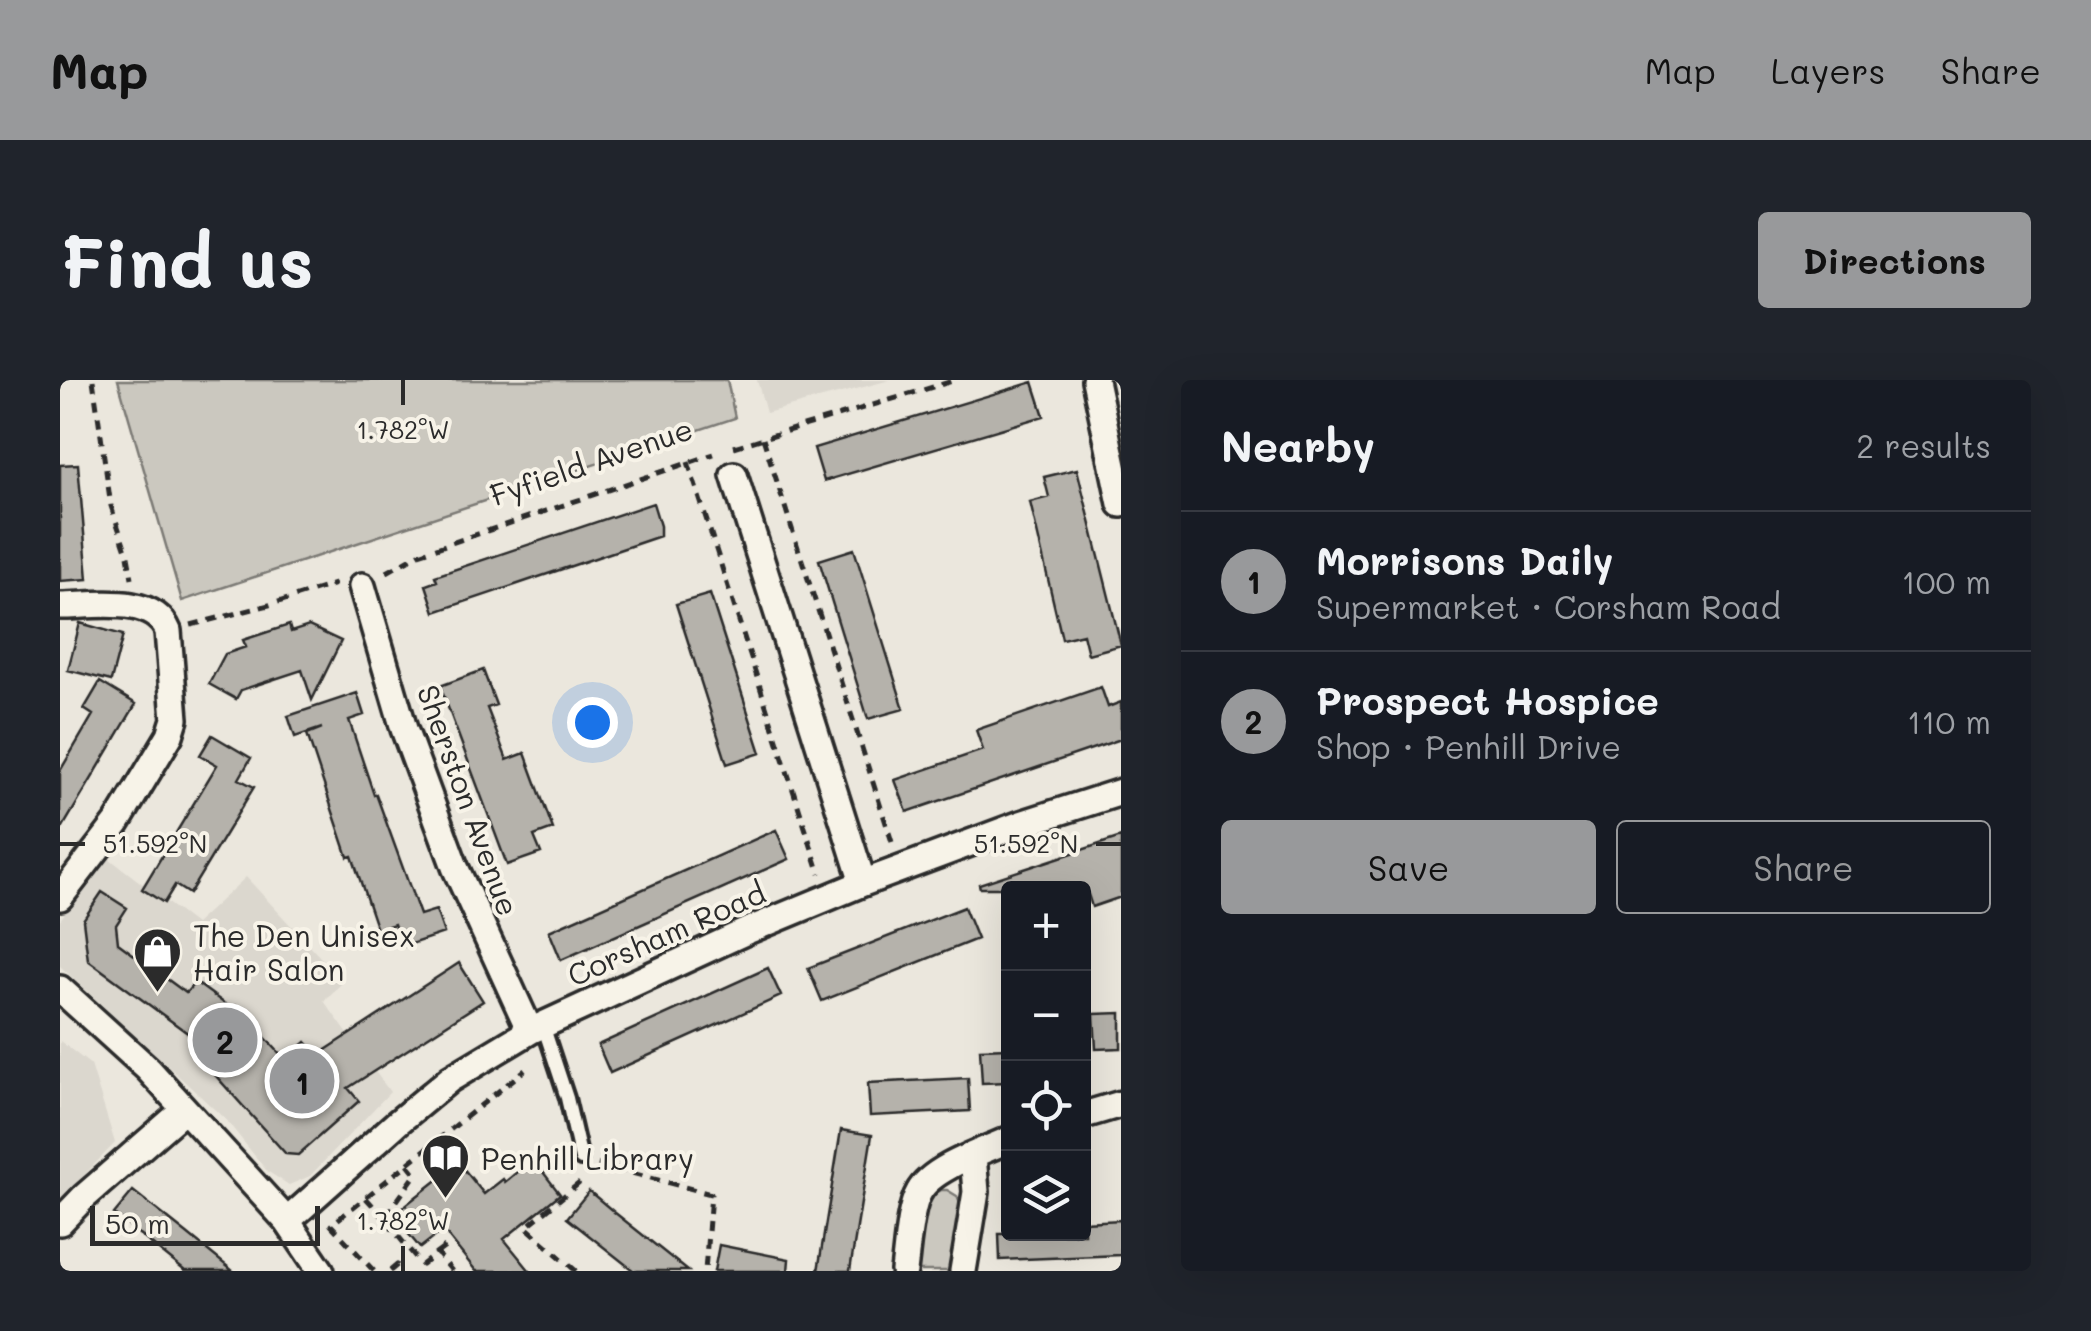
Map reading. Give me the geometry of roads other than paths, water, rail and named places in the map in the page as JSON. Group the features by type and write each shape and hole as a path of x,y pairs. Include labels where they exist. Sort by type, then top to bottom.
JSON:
{"street":[{"path":"1095,380 1121,504"},
{"path":"734,475 863,883"},
{"name":"Sherston Avenue","path":"362,586 404,729 455,868 542,1035"},
{"path":"60,606 136,606 156,612 168,630 175,719 170,735 117,823 60,897"},
{"name":"Corsham Road","path":"287,1221 450,1079 730,938 900,868 1121,792"},
{"path":"60,989 148,1070 287,1221 321,1271"},
{"path":"1091,1112 1121,1104"},
{"path":"60,1222 184,1110"},
{"path":"904,1271 920,1189 927,1180 1001,1143"},
{"path":"963,1271 976,1192 973,1155"}],"lane":[{"path":"542,1035 568,1098 581,1160"}],"place":[{"name":"The Den Unisex Hair Salon","path":"158,994"},
{"name":"Prospect Hospice","path":"225,1040"},
{"name":"Morrisons Daily","path":"302,1081"},
{"name":"Penhill Library","path":"446,1200"}]}
